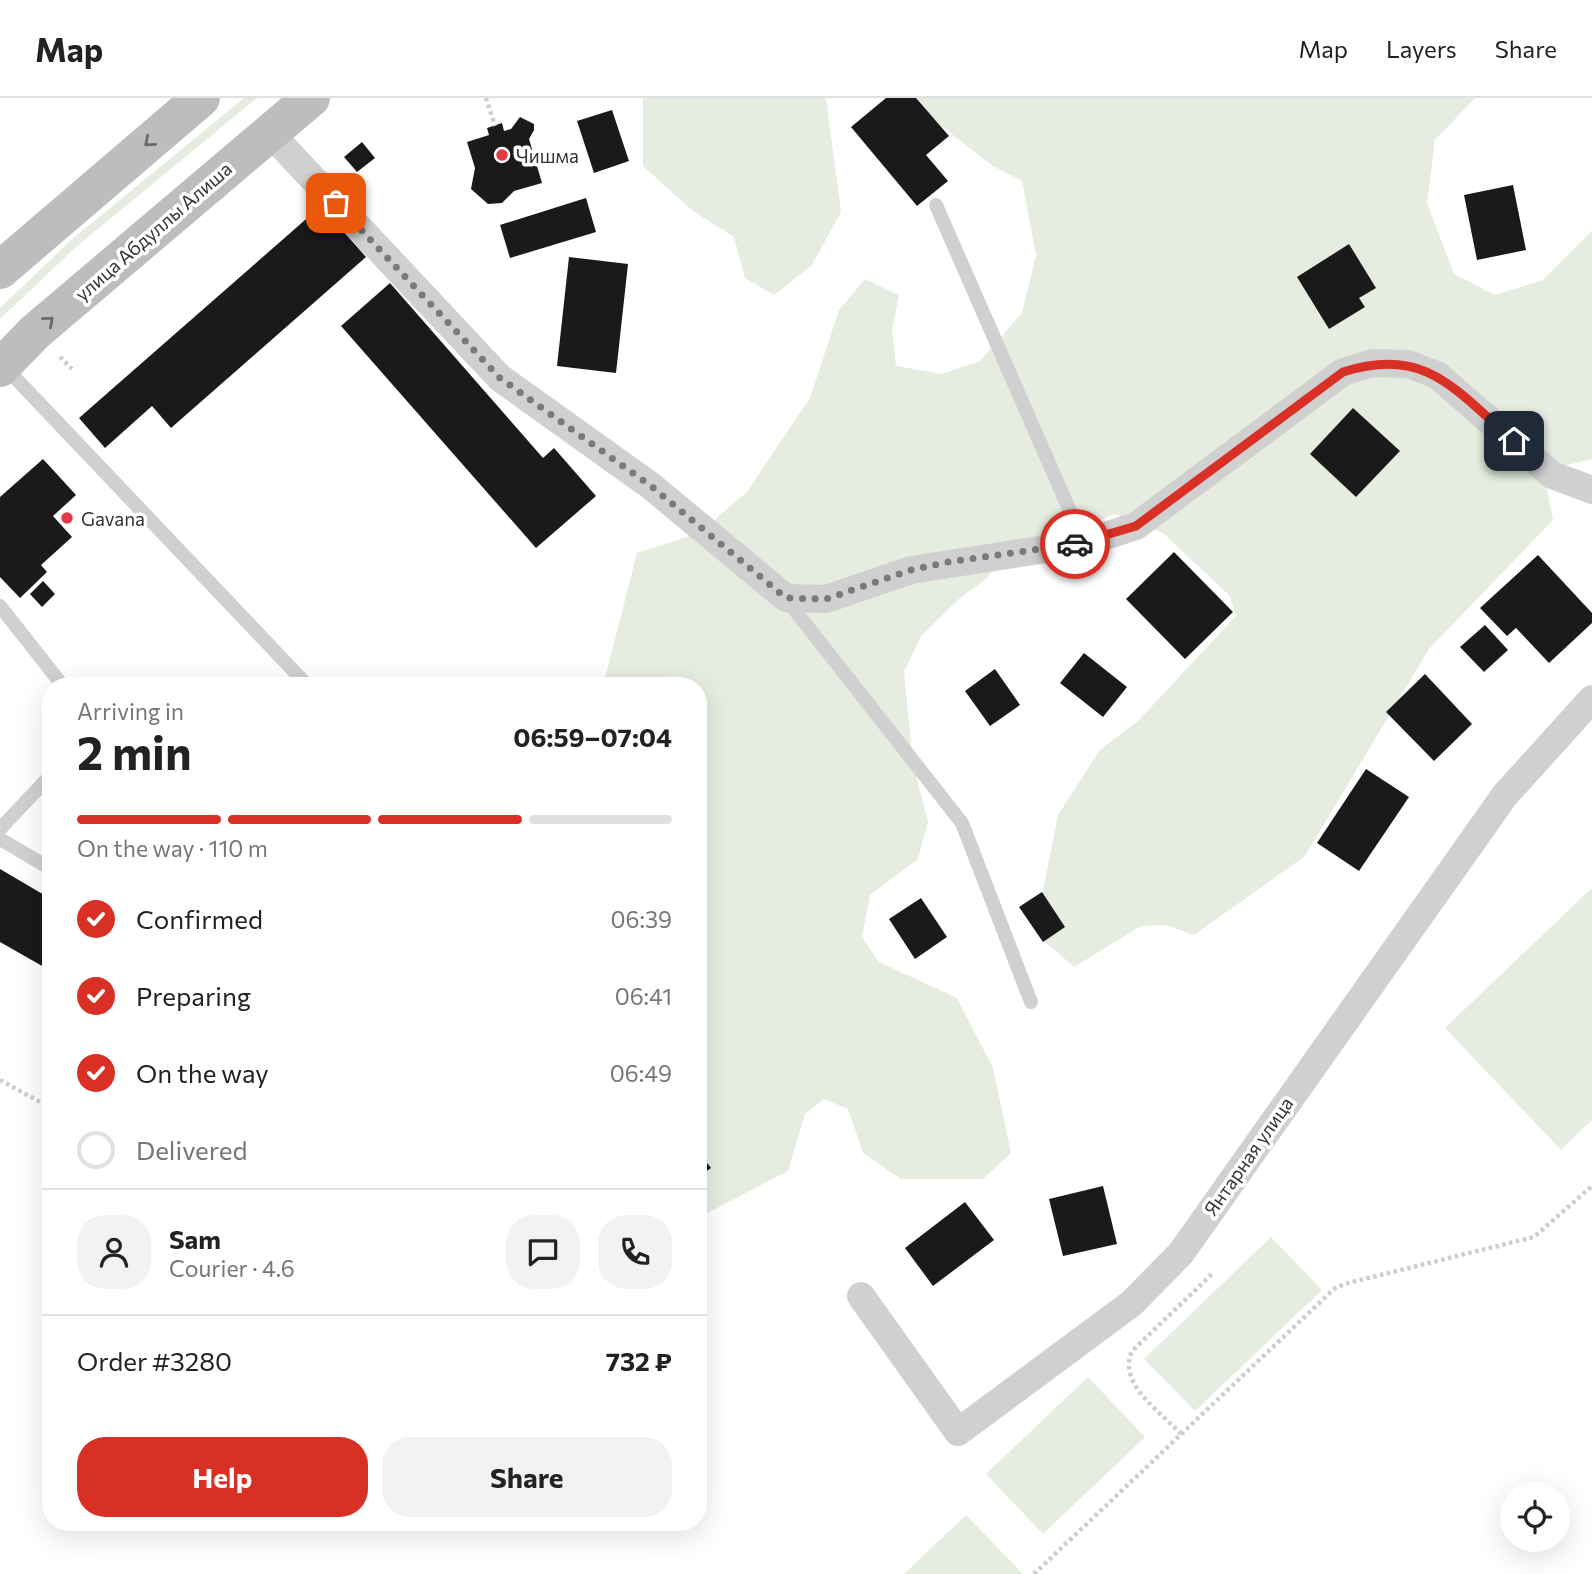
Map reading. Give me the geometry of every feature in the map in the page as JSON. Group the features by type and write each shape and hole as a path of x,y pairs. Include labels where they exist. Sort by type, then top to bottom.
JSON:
{"main road":[{"path":"0,270 201,98"},
{"name":"улица Абдуллы Алиша","path":"2,367 35,332 311,98"}],"street":[{"path":"269,132 500,378 651,486 786,598 826,599 911,570 948,562 1084,543 1136,526 1343,372 1372,363 1408,364 1437,375 1552,475 1592,490"},
{"name":"Янтарная улица","path":"861,1296 958,1432 1132,1303 1181,1253 1505,795 1592,699"}],"lane":[{"path":"936,205 1084,543"},
{"path":"2,367 299,677"},
{"path":"786,598 962,824 1031,1002"},
{"path":"0,606 56,677"},
{"path":"0,829 42,785"},
{"path":"0,839 42,864"}],"path":[{"path":"486,98 495,125"},
{"path":"0,1080 42,1103"},
{"path":"1034,1574 1339,1286 1529,1240 1544,1232 1592,1186"},
{"path":"1181,1434 1131,1381 1128,1362 1132,1351 1212,1274"}],"shaded area":[{"path":"244,98 257,98 76,247 0,319 0,308 71,240"},
{"path":"643,98 826,98 841,212 812,265 774,295 745,278 734,237 693,211 643,166"},
{"path":"905,98 1475,98 1435,140 1427,203 1454,274 1495,295 1543,280 1592,231 1592,459 1567,465 1547,489 1553,520 1429,649 1305,856 1194,935 1166,925 1141,926 1074,967 1043,940 1043,890 1058,815 1100,750 1139,720 1236,616 1230,596 1163,533 1114,514 1068,534 1010,543 987,578 960,598 921,636 904,672 913,764 928,822 918,859 870,895 862,937 879,962 957,998 993,1068 1011,1153 983,1179 901,1179 863,1153 848,1109 824,1099 805,1114 788,1171 707,1213 707,677 605,677 637,553 699,533 747,492 810,398 839,310 865,279 899,295 892,331 896,366 942,374 980,361 1022,313 1036,255 1022,181 993,166"},
{"path":"1592,888 1592,1120 1561,1150 1445,1028"},
{"path":"1271,1237 1322,1290 1195,1411 1144,1359"},
{"path":"1088,1377 1145,1437 1043,1534 986,1474"},
{"path":"966,1515 1023,1574 904,1574"}],"building":[{"path":"886,98 916,98 949,136 926,155 948,181 917,206 851,127"},
{"path":"612,110 629,161 594,173 577,121"},
{"name":"Чишма","path":"520,117 534,124 529,139 542,183 514,191 502,203 488,204 471,189 475,168 467,142 489,135 487,128 502,123 504,131 511,129"},
{"path":"362,142 375,158 357,172 344,157"},
{"path":"1513,185 1526,250 1477,260 1464,195"},
{"path":"586,198 596,232 510,258 500,225"},
{"path":"321,206 366,257 171,428 152,406 105,448 79,418"},
{"path":"1349,244 1376,288 1359,298 1365,307 1329,329 1297,277"},
{"path":"569,257 628,264 616,373 557,366"},
{"path":"390,283 543,458 554,448 596,496 536,548 341,326"},
{"path":"1353,408 1400,451 1356,497 1310,454"},
{"path":"43,459 76,495 53,516 72,537 41,565 47,572 20,598 0,577 0,497"},
{"path":"1174,552 1233,612 1185,659 1126,599"},
{"path":"1538,555 1592,613 1592,623 1549,663 1516,628 1507,636 1480,608"},
{"path":"43,581 55,594 42,607 30,594"},
{"path":"1485,625 1508,650 1484,672 1460,647"},
{"path":"1084,653 1127,687 1103,717 1060,683"},
{"path":"995,669 1020,705 990,726 965,691"},
{"path":"1425,674 1472,724 1434,761 1386,712"},
{"path":"1366,769 1409,797 1359,871 1317,843"},
{"path":"0,869 42,894 42,966 0,942"},
{"path":"1042,892 1065,927 1043,942 1019,907"},
{"path":"921,898 947,937 915,959 889,919"},
{"path":"1103,1186 1117,1244 1063,1256 1049,1199"},
{"path":"965,1202 994,1240 933,1286 905,1248"}],"way so far":[{"path":"336,203 500,378 651,486 786,598 826,599 911,570 948,562 1075,544"}],"place":[{"name":"Чишма","path":"502,155"},
{"name":"Gavana","path":"67,518"}],"route":[{"path":"1075,544 1136,526 1343,372 1372,363 1408,364 1437,375 1514,441"}]}
